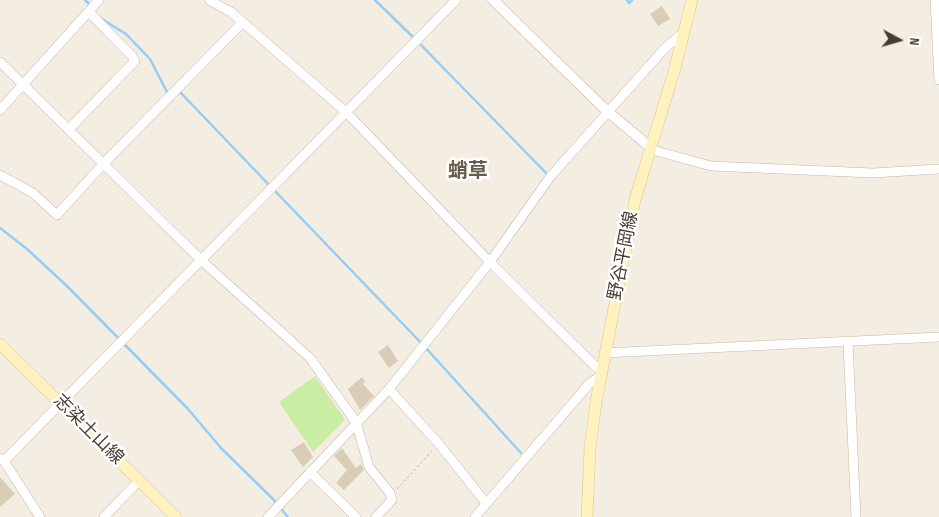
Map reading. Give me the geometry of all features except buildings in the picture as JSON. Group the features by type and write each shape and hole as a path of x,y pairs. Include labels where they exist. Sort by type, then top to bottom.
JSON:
{"main road":[{"name":"野谷平岡線","path":"587,517 590,448 600,373 635,200 692,0"},
{"name":"志染土山線","path":"0,344 176,517"}],"street":[{"path":"0,110 24,86 99,0"},
{"path":"209,0 231,12 347,113 600,373 475,517"},
{"path":"40,517 2,459 61,404 456,0"},
{"path":"493,0 607,111 656,151 711,166 873,173 939,169"},
{"path":"935,0 939,80"},
{"path":"69,129 135,61 89,12"},
{"path":"0,175 34,193 57,215 104,163 242,23"},
{"path":"268,517 389,389 490,262 550,177 665,48 684,32"},
{"path":"0,62 201,260 310,358 356,422 369,467 390,493 392,500 376,517"},
{"path":"604,353 848,343 939,337"},
{"path":"848,343 856,517"},
{"path":"389,389 439,444 486,503"},
{"path":"310,472 356,517"},
{"path":"104,517 139,481"}],"path":[{"path":"390,493 396,490 439,444"}],"green space":[{"path":"315,376 345,420 313,452 279,402"}],"waterway":[{"path":"85,0 88,3"},
{"path":"375,0 414,38"},
{"path":"627,0 629,3 632,0"},
{"path":"100,18 126,34 150,59 167,92 170,92"},
{"path":"421,45 549,176"},
{"path":"177,93 181,93 270,186"},
{"path":"274,190 425,347 521,453"},
{"path":"0,228 27,249 68,287 188,409 221,448 274,500 288,517"}],"district":[{"name":"蛸草","path":"468,172"}]}
